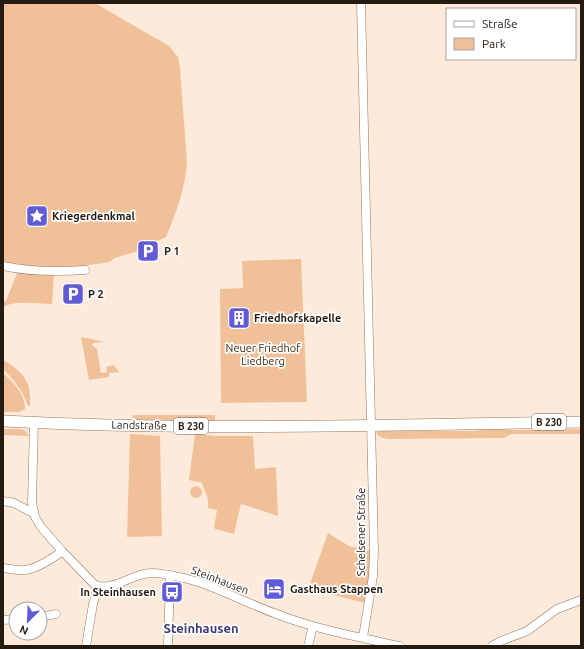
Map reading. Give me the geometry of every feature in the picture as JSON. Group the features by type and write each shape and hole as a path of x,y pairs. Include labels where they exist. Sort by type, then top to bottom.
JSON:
{"main road":[{"name":"Landstraße","path":"3,421 189,426 371,426"},
{"name":"B 230","path":"371,426 581,422"}],"street":[{"name":"Schelsener Straße","path":"361,3 374,567 363,638"},
{"path":"3,266 41,272 85,270"},
{"path":"34,422 32,502 33,513 36,521 89,580 98,586 86,646"},
{"path":"3,501 14,503 33,513"},
{"path":"3,568 25,570 31,569 56,556 62,551"},
{"name":"Steinhausen","path":"98,586 109,585 144,574 152,573 170,575 199,581 274,613 313,626 400,646"},
{"path":"168,646 170,575"},
{"path":"492,646 500,641 528,632 557,609 581,600"},
{"path":"48,616 56,614"},
{"path":"308,646 313,626"}],"green space":[{"path":"3,3 95,3 169,46 178,57 187,163 180,201 166,237 135,252 114,258 110,262 83,266 47,268 3,262"},
{"name":"Neuer Friedhof Liedberg","path":"301,259 307,402 221,403 220,289 243,288 242,261"},
{"path":"18,271 54,274 52,304 20,303 3,307 3,300 6,301"},
{"path":"81,337 105,342 93,343 92,345 97,349 101,373 107,372 106,367 114,365 119,372 109,373 109,377 89,380"},
{"path":"3,360 16,368 25,378 28,384 30,406 28,406 24,395 18,386 3,369"},
{"path":"3,373 15,385 21,394 25,404 25,409 19,412 3,412"},
{"path":"133,415 215,415 215,423 133,420"},
{"path":"3,429 20,429 26,431 29,436 4,435 3,442"},
{"path":"492,429 581,429 581,434 511,434 504,438 388,439 381,437 376,433 380,431 474,431"},
{"path":"130,434 160,436 162,536 127,537"},
{"path":"195,434 216,436 253,436 255,469 276,467 278,516 241,504 234,534 215,529 214,527 217,510 208,508 207,497 202,483 189,480"},
{"path":"194,486 198,486 202,492 198,498 194,498 190,494 190,490"},
{"path":"328,533 349,546 371,551 371,570 366,603 308,589"}],"place":[{"name":"Kriegerdenkmal","path":"37,216"},
{"name":"P 1","path":"148,251"},
{"name":"P 2","path":"73,294"},
{"name":"Friedhofskapelle","path":"239,318"},
{"name":"Gasthaus Stappen","path":"274,589"},
{"name":"In Steinhausen","path":"172,592"}],"district":[{"name":"Steinhausen","path":"201,628"}]}
